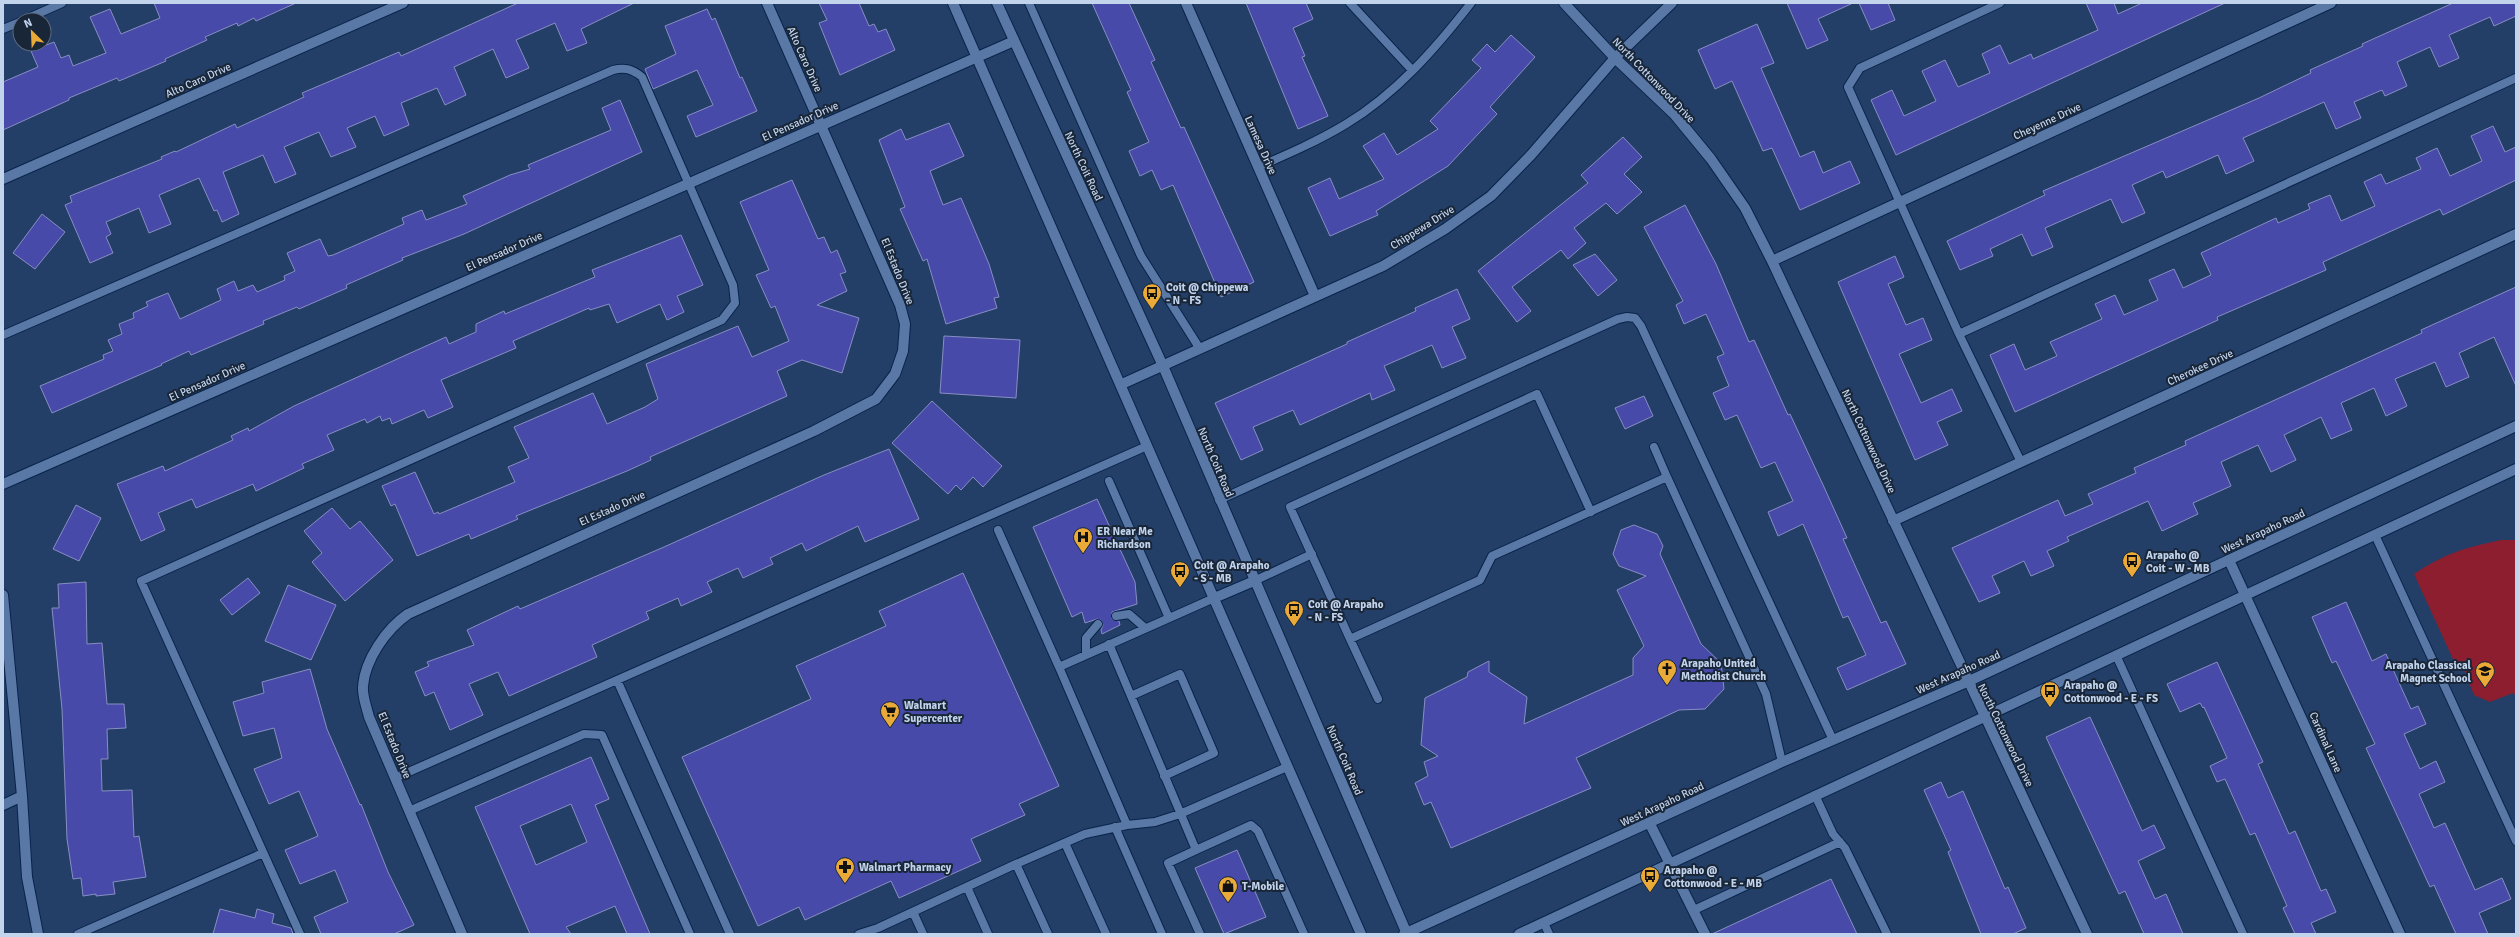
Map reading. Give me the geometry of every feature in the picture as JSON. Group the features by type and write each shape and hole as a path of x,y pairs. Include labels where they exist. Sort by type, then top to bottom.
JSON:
{"street":[{"name":"Alto Caro Drive","path":"3,179 404,3"},
{"name":"Alto Caro Drive","path":"767,3 822,125"},
{"path":"953,3 1122,384 1212,599 1361,934"},
{"name":"North Coit Road","path":"997,3 1163,366 1219,500 1406,934"},
{"name":"Lamesa Drive","path":"1186,3 1315,296"},
{"name":"North Cottonwood Drive","path":"1564,3 1615,58 1674,114 1711,159 1746,208 2086,934"},
{"name":"Chippewa Drive","path":"1122,384 1383,266 1445,229 1491,196 1531,155 1615,58 1672,3"},
{"name":"Cheyenne Drive","path":"1772,261 2331,3"},
{"name":"El Pensador Drive","path":"3,484 1014,41"},
{"name":"El Estado Drive","path":"462,934 369,717 362,688 368,666 379,645 398,621 408,614 612,520 814,431 876,399 895,374 903,351 905,324 900,305 822,125"},
{"name":"Cherokee Drive","path":"1893,521 2516,234"},
{"name":"West Arapaho Road","path":"1406,934 1650,824 1782,762 1967,682 2516,426"},
{"path":"1519,934 1984,716 2516,470"},
{"name":"Cardinal Lane","path":"2230,560 2400,934"},
{"path":"1212,599 1254,580"},
{"path":"3,595 5,647 22,796 27,877 38,934"},
{"path":"3,805 22,796"},
{"path":"1650,824 1671,863 1705,934"}],"lane":[{"path":"42,12 62,3"},
{"path":"1029,3 1141,256 1200,349"},
{"path":"1350,3 1412,70"},
{"path":"1258,167 1316,142 1348,123 1395,87 1442,40 1471,3"},
{"path":"2000,3 1860,68 1848,87 1901,202 1959,334 2021,462"},
{"path":"3,335 612,70 623,68 635,71 642,78 733,285 735,303 722,320 141,581 300,934"},
{"path":"1959,334 2516,78"},
{"path":"1219,500 1618,319 1627,317 1635,318 1648,340 1832,740"},
{"path":"1378,699 1290,507 1537,394 1591,512"},
{"path":"395,778 1147,446"},
{"path":"1654,447 1766,694 1782,762"},
{"path":"1350,639 1480,580 1492,556 1667,477"},
{"path":"1109,481 1169,618"},
{"path":"998,530 1127,825"},
{"path":"2375,535 2516,841"},
{"path":"1254,580 1312,554"},
{"path":"1059,667 1212,599"},
{"path":"1116,616 1129,614 1145,628"},
{"path":"1086,655 1086,638 1098,624"},
{"path":"1109,644 1196,850"},
{"path":"2116,655 2243,934"},
{"path":"1131,696 1180,674 1214,753 1164,776"},
{"path":"617,680 730,934"},
{"path":"409,811 584,734 602,735 690,934"},
{"path":"860,934 913,912 1085,834 1115,827 1155,822 1180,814 1287,768"},
{"path":"1816,795 1833,834 1845,848 1887,934"},
{"path":"1200,934 1168,863 1251,825 1258,831 1304,934"},
{"path":"1115,827 1162,934"},
{"path":"1694,910 1840,842"},
{"path":"1065,843 1106,934"},
{"path":"78,934 263,852"},
{"path":"1016,864 1048,934"},
{"path":"967,887 988,934"},
{"path":"913,912 923,934"},
{"path":"1544,923 1549,934"}],"shaded area":[{"path":"2501,540 2516,540 2516,696 2513,693 2490,702 2474,695 2464,670 2458,670 2414,574 2436,561 2456,552"}],"building":[{"path":"154,3 296,3 256,21 254,18 238,26 237,23 205,37 207,40 165,59 166,61 119,81 117,78 69,98 69,100 3,130 3,82 38,67 31,52 52,52 52,43 54,42 61,58 69,55 73,66 106,53 90,17 110,9 121,34 160,18"},
{"path":"518,3 634,3 581,29 587,43 567,51 555,23 516,40 529,68 506,78 493,49 454,67 466,95 445,105 437,88 401,103 409,125 384,136 375,116 347,128 356,147 331,157 319,132 284,147 296,174 275,183 263,155 223,172 239,214 222,222 217,210 214,211 199,178 159,195 171,224 149,233 139,208 106,222 111,234 106,237 113,253 90,263 65,205 72,202 70,196 162,159 161,157 175,151 176,152 235,124 237,128 304,97 302,93 399,52 401,56"},
{"path":"819,3 859,3 869,26 874,24 878,32 886,29 895,50 840,75 819,23 827,20"},
{"path":"1092,3 1129,3 1155,60 1151,62 1181,128 1184,127 1254,282 1221,297 1173,185 1161,190 1152,170 1140,176 1129,151 1149,142 1127,92 1131,90"},
{"path":"1246,3 1306,3 1313,19 1293,28 1305,56 1302,57 1328,116 1298,129"},
{"path":"1787,3 1853,3 1818,19 1828,40 1807,49"},
{"path":"1859,3 1888,3 1895,20 1871,30"},
{"path":"2086,3 2114,3 2118,14 2142,3 2225,3 1896,155 1871,100 1892,90 1904,116 1936,101 1922,71 1945,60 1958,87 1990,73 1982,54 2000,45 2009,64 2031,54 2033,59 2098,30"},
{"path":"2453,3 2516,3 2516,16 2494,26 2490,17 2449,35 2459,58 2439,67 2430,47 2397,62 2407,86 2385,96 2382,90 2354,102 2361,118 2336,129 2324,102 2243,138 2254,161 2226,174 2218,155 2166,178 2163,171 2132,185 2145,213 2122,223 2111,199 2045,228 2053,247 2032,256 2022,234 1990,249 1993,256 1960,270 1947,241 2045,195 2043,191 2259,98 2311,73 2310,70 2363,46 2362,44"},
{"path":"707,9 712,20 715,18 740,78 742,77 757,111 696,137 687,116 713,105 697,70 653,89 645,69 676,54 665,26"},
{"path":"1757,24 1774,63 1761,68 1800,157 1814,151 1823,173 1850,161 1860,183 1800,210 1772,148 1763,151 1732,81 1715,89 1698,50"},
{"path":"1511,35 1535,57 1490,107 1497,114 1448,166 1376,211 1378,215 1330,236 1308,188 1330,178 1339,199 1384,179 1363,146 1384,133 1397,155 1438,129 1430,121 1481,68 1472,60 1487,44 1495,52"},
{"path":"620,100 642,152 464,234 402,258 403,260 346,285 347,288 299,309 297,307 263,321 264,324 191,355 189,351 161,364 162,365 52,413 40,386 104,359 103,355 113,351 108,340 122,334 119,324 134,318 133,313 148,306 146,302 168,293 180,319 221,300 217,289 234,281 238,291 253,285 257,292 285,280 284,276 295,271 287,253 320,239 328,256 333,255 404,224 402,218 422,210 426,220 467,204 463,196 510,175 530,169 528,165 611,130 602,108"},
{"path":"949,123 964,156 930,171 943,205 961,198 989,264 999,297 994,298 997,308 946,324 927,259 923,261 900,209 905,207 879,140 901,129 906,140"},
{"path":"2493,126 2505,152 2516,147 2516,180 2443,215 2440,209 2323,262 2326,270 2217,317 2218,320 2015,412 1990,355 2014,344 2025,370 2057,356 2050,342 2102,319 2095,304 2115,295 2124,315 2158,300 2149,280 2174,269 2183,288 2211,275 2201,253 2276,218 2278,223 2310,209 2308,204 2330,195 2341,221 2375,206 2364,182 2381,174 2386,184 2421,169 2416,158 2437,148 2450,176 2482,161 2471,136"},
{"path":"1623,137 1642,157 1624,174 1642,192 1617,214 1606,203 1574,228 1586,243 1568,259 1561,250 1512,287 1531,311 1517,322 1478,271 1588,183 1581,175"},
{"path":"792,180 818,239 824,237 831,253 837,250 846,272 840,274 847,291 817,305 859,318 842,373 802,360 777,371 787,396 650,457 651,460 627,471 516,516 518,519 471,539 469,534 417,556 395,504 391,506 382,486 415,472 434,514 438,512 439,514 515,482 508,467 529,458 514,427 593,393 607,424 645,407 658,399 646,364 738,326 752,357 789,341 775,306 771,308 756,275 769,270 740,202"},
{"path":"1685,205 1716,264 1749,342 1754,340 1788,415 1790,414 1847,538 1843,539 1881,623 1886,621 1906,664 1847,690 1837,668 1866,655 1848,616 1843,618 1803,524 1778,536 1768,512 1793,501 1775,462 1761,468 1737,415 1725,420 1713,393 1729,386 1717,357 1724,354 1706,314 1684,324 1676,305 1683,301 1644,227"},
{"path":"42,214 65,232 35,269 13,253"},
{"path":"681,235 703,285 677,296 684,312 667,320 660,304 617,323 609,304 590,310 589,308 513,341 516,348 441,380 453,407 428,418 424,410 392,424 390,418 382,421 380,416 367,423 365,419 327,435 334,450 302,464 304,468 256,491 253,484 196,508 192,499 158,513 165,530 141,541 117,484 163,466 165,471 233,440 231,436 248,428 249,431 294,406 446,337 449,344 476,332 476,324 504,311 505,314 595,277 592,270"},
{"path":"1595,254 1617,280 1598,296 1573,265"},
{"path":"1895,256 1904,277 1888,284 1906,325 1923,318 1932,340 1899,354 1921,403 1952,389 1962,411 1937,422 1948,445 1915,460 1838,282"},
{"path":"2516,287 2516,386 2494,337 2459,353 2469,377 2446,387 2435,362 2395,379 2407,406 2386,416 2374,388 2341,403 2352,430 2331,439 2321,417 2284,435 2296,460 2271,472 2258,445 2221,462 2231,486 2193,503 2198,514 2162,531 2148,501 2067,537 2069,541 2047,551 2054,566 2031,576 2024,561 1992,576 2000,593 1979,602 1952,548 2058,500 2065,516 2093,504 2088,494 2136,473 2134,468 2186,445 2185,441 2422,333 2421,330"},
{"path":"1457,289 1470,319 1452,327 1466,358 1442,368 1432,345 1384,366 1395,390 1372,400 1370,393 1300,425 1293,410 1253,427 1263,450 1241,460 1215,403 1347,344 1347,342 1416,311 1415,308"},
{"path":"944,336 1020,340 1016,398 940,393"},
{"path":"1644,396 1653,416 1625,429 1615,408"},
{"path":"932,401 1002,466 983,487 973,477 961,490 956,485 948,494 892,443"},
{"path":"889,449 919,519 865,542 858,526 806,551 802,543 770,558 773,564 743,578 738,568 707,582 712,592 681,606 678,598 646,612 649,619 592,645 597,657 509,696 498,672 469,684 483,715 450,730 434,692 425,696 415,672 429,666 427,662 474,645 467,630 518,606 520,609 664,547 824,475"},
{"name":"ER Near Me Richardson","path":"1097,499 1135,582 1137,604 1112,612 1112,619 1119,621 1120,625 1102,634 1101,630 1103,625 1101,620 1097,619 1085,623 1082,612 1072,617 1033,527"},
{"path":"76,505 101,518 79,561 53,549"},
{"path":"332,508 350,529 360,521 393,560 345,601 312,562 322,553 304,531"},
{"name":"Arapaho United Methodist Church","path":"1634,525 1657,534 1663,546 1660,554 1701,644 1721,663 1724,689 1705,709 1679,710 1576,758 1591,788 1451,848 1431,802 1424,805 1415,783 1428,776 1424,762 1438,756 1421,745 1425,698 1467,677 1468,672 1489,661 1489,672 1527,697 1524,724 1633,675 1633,658 1644,646 1617,590 1646,576 1619,566 1613,554 1621,530"},
{"name":"Walmart Supercenter","path":"963,573 1059,786 1019,804 1025,815 971,839 981,861 899,898 891,881 805,920 799,907 758,926 682,757 811,699 796,666 886,626 879,611"},
{"path":"248,578 260,593 232,615 220,600"},
{"path":"86,582 87,644 102,643 107,704 124,704 126,728 107,729 108,759 101,759 102,791 132,790 134,837 139,836 146,877 113,882 115,894 96,896 96,894 83,896 81,878 73,879 67,839 62,709 52,608 59,608 58,584"},
{"path":"288,585 336,605 311,660 265,641"},
{"path":"2346,602 2372,661 2386,654 2411,709 2418,706 2426,724 2404,734 2420,769 2436,761 2445,782 2419,794 2434,828 2445,823 2475,890 2502,878 2511,899 2479,913 2488,934 2456,934 2434,885 2430,887 2366,748 2375,744 2336,661 2332,663 2312,617"},
{"path":"2217,662 2263,762 2258,764 2289,834 2295,831 2321,891 2326,889 2336,912 2311,923 2316,934 2295,934 2283,908 2287,906 2255,833 2250,835 2225,779 2217,782 2210,766 2227,758 2204,707 2203,708 2200,703 2180,712 2167,684"},
{"path":"310,669 327,729 360,805 361,804 388,872 414,925 394,934 321,934 314,917 348,902 335,870 300,884 285,850 318,836 299,791 269,804 254,769 282,758 274,728 243,736 233,702 264,693 262,682"},
{"path":"2090,717 2142,831 2154,825 2165,848 2138,861 2155,899 2166,894 2183,934 2144,934 2125,891 2119,894 2046,737"},
{"path":"591,757 609,799 595,805 650,934 627,934 615,906 566,927 571,934 530,934 475,807","holes":["571,804 587,842 536,865 520,826"]},
{"path":"1941,782 1948,798 1963,791 2005,889 2008,887 2026,928 2013,934 1981,934 1948,852 1951,850 1924,790"},
{"path":"1237,850 1266,917 1224,934 1195,868"},
{"path":"1831,879 1857,934 1712,934"},
{"path":"220,909 255,918 257,909 274,914 272,923 291,928 293,934 213,934"}],"place":[{"name":"Coit @ Chippewa - N - FS","path":"1152,310"},
{"name":"ER Near Me Richardson","path":"1083,554"},
{"name":"Arapaho @ Coit - W - MB","path":"2132,578"},
{"name":"Coit @ Arapaho - S - MB","path":"1180,588"},
{"name":"Coit @ Arapaho - N - FS","path":"1294,627"},
{"name":"Arapaho United Methodist Church","path":"1667,686"},
{"name":"Arapaho Classical Magnet School","path":"2485,688"},
{"name":"Arapaho @ Cottonwood - E - FS","path":"2050,708"},
{"name":"Walmart Supercenter","path":"890,728"},
{"name":"Walmart Pharmacy","path":"845,884"},
{"name":"Arapaho @ Cottonwood - E - MB","path":"1650,893"},
{"name":"T-Mobile","path":"1228,903"}]}
